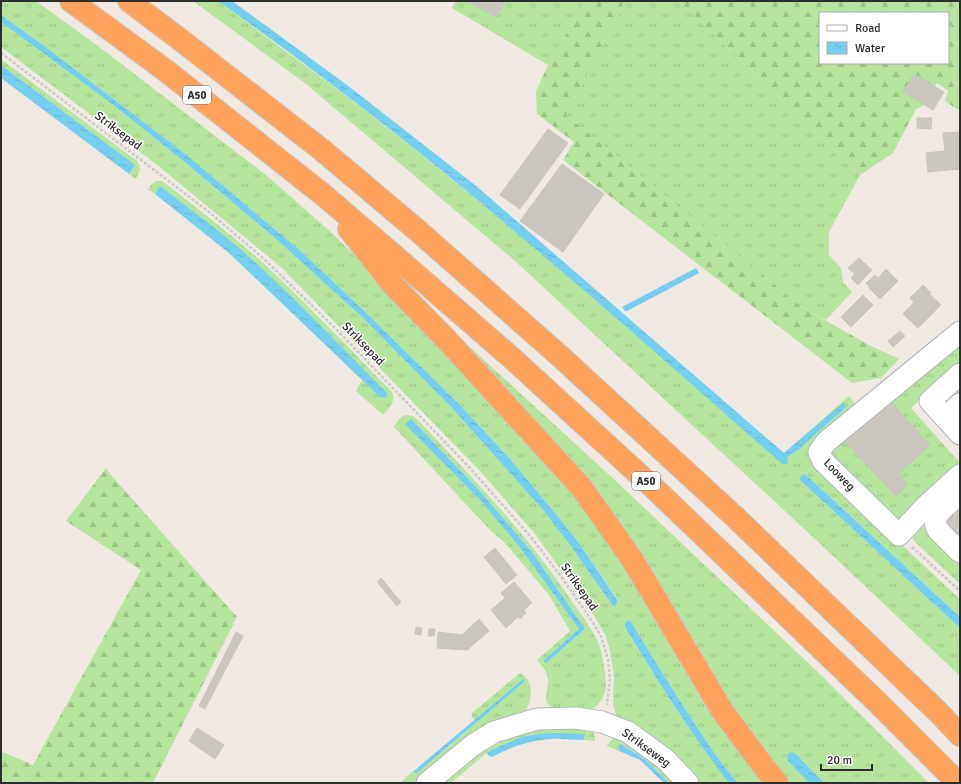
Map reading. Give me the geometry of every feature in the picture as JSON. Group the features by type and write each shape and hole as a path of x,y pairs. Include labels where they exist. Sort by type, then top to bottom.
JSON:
{"highway":[{"name":"A50","path":"71,1 165,70 321,194 514,360 656,490 875,700 958,783"},
{"name":"A50","path":"128,1 322,150 417,230 562,358 728,511 938,712 960,735"},
{"name":"A50","path":"321,194 393,285 476,372 581,487 632,559 723,712 748,747 777,783"},
{"name":"A50","path":"938,712 960,730"}],"street":[{"name":"Looweg","path":"899,535 823,461 819,452 826,442 960,332"},
{"path":"960,374 930,401 952,411 960,433"},
{"path":"899,535 926,506 960,475"},
{"path":"960,493 939,513 935,523 938,530 960,552"},
{"name":"Strikseweg","path":"427,783 473,745 494,732 537,719 576,718 602,722 628,732 665,759 688,783"}],"path":[{"name":"Striksepad","path":"1,53 209,212 264,259 335,328 469,467 531,537 560,575 601,636 608,659 610,679 608,703 602,722"},
{"path":"899,535 960,591"}],"green space":[{"path":"1,1 36,1 94,43 266,175 332,233 402,302 593,513 770,783 738,783 705,739 630,621 627,621 625,627 701,746 730,783 697,783 617,717 613,705 614,675 609,647 605,635 594,615 534,533 480,471 282,268 156,164 1,47 1,22 116,107 187,164 275,238 362,317 452,408 544,511 613,606 618,603 618,600 579,543 511,460 459,404 304,254 184,153 43,45 1,15"},
{"path":"193,1 218,1 341,92 402,139 519,234 653,350 787,457 798,450 843,404 784,453 849,396 854,403 855,410 812,447 876,521 960,599 960,617 806,475 803,474 800,480 960,628 960,676 814,538 515,261 306,84"},
{"path":"455,1 586,1 548,65 452,8"},
{"path":"586,1 625,1 566,115 800,306 869,345 899,359 881,378 852,383 563,160 574,142 537,114 536,92 548,65"},
{"path":"625,1 679,1 860,175 829,232 829,255 841,268 843,282 852,292 826,320 800,306 566,115"},
{"path":"679,1 960,1 960,110 945,101 948,91 937,83 921,107 916,109 893,153 860,175"},
{"path":"1,59 137,161 140,166 140,170 135,179 129,174 135,165 1,65"},
{"path":"158,181 165,183 262,262 312,310 392,392 392,402 390,407 383,415 356,391 362,380 380,397 246,255 160,186 155,194 148,189 154,182"},
{"path":"434,314 618,483 824,678 929,783 824,783 797,755 788,761 809,783 785,783 752,742 655,586"},
{"path":"960,338 960,363 911,408 960,464 914,506 903,522 894,522 829,460 830,446"},
{"path":"407,415 416,418 499,507 556,578 590,628 598,641 604,664 606,680 606,687 603,697 592,709 580,711 556,711 549,705 546,700 548,682 547,674 537,660 570,631 549,595 505,543 490,530 394,427 399,419","holes":["411,419 478,489 532,552 585,629 546,663 545,659 579,629 518,545 479,499 454,473"]},
{"path":"106,468 237,617 153,783 1,783 1,755 3,752 33,765 141,570 66,521"},
{"path":"952,493 960,556 960,584 913,540 913,529"},
{"path":"520,673 528,680 531,689 525,714 420,783 400,783 413,771 414,773 447,748 524,682 525,681 523,679 474,720 471,714"},
{"path":"538,725 590,727 594,734 595,741 584,740 585,734 521,737 489,751 451,783 434,783 472,751"},
{"path":"621,737 680,783 669,783 647,761 621,744 618,745 619,751 607,746 612,739"}],"water":[{"path":"218,1 232,1 347,85 475,185 784,453 843,403 846,407 798,450 787,457 787,464 782,464 684,377 483,204 334,86"},
{"path":"1,15 43,45 184,153 304,254 361,308 459,404 511,460 579,543 618,601 616,605 613,606 544,511 452,408 362,317 275,238 187,164 116,107 1,22"},
{"path":"1,65 135,165 129,174 1,78"},
{"path":"160,186 246,254 300,305 387,393 387,396 385,398 380,397 229,253 155,194"},
{"path":"696,268 699,273 627,311 625,311 622,307"},
{"path":"411,419 478,489 532,552 585,629 546,663 544,661 545,659 579,629 518,545 479,499 405,424"},
{"path":"803,474 806,475 960,617 960,628 800,480 800,477"},
{"path":"627,621 630,621 633,625 705,739 738,783 729,783 688,726 625,627"},
{"path":"523,679 525,680 524,682 417,773 414,773 413,771"},
{"path":"555,733 585,734 584,740 560,739 536,741 506,750 492,757 487,753 521,737"},
{"path":"621,744 647,761 669,783 664,783 640,760 619,751 618,745"},
{"path":"792,752 797,755 824,783 809,783 788,761 787,754"}],"building":[{"path":"467,1 505,1 496,17"},
{"path":"914,74 944,92 933,110 903,92"},
{"path":"917,118 932,118 931,129 917,128"},
{"path":"548,129 568,143 520,209 500,195"},
{"path":"960,132 960,169 928,172 926,153 945,151 943,133"},
{"path":"562,164 604,194 563,252 520,221"},
{"path":"859,258 872,270 858,285 851,278 855,274 848,268"},
{"path":"886,269 898,281 880,299 866,283 875,275 878,278"},
{"path":"923,285 931,293 929,294 941,305 918,328 903,314 914,302 910,298"},
{"path":"863,295 873,305 851,327 841,317"},
{"path":"900,331 905,336 893,347 888,341"},
{"path":"960,388 960,407 951,396"},
{"path":"889,400 930,445 898,474 908,485 896,496 844,440"},
{"path":"960,507 960,542 941,523"},
{"path":"495,548 517,575 506,584 484,557"},
{"path":"381,578 401,602 397,606 377,582"},
{"path":"514,582 532,603 524,610 526,613 520,619 518,617 506,628 491,610 505,598 501,593"},
{"path":"479,619 489,631 467,650 437,648 438,632 462,635"},
{"path":"416,627 422,628 421,635 415,634"},
{"path":"429,629 435,629 434,636 428,636"},
{"path":"236,632 243,636 205,709 199,706"},
{"path":"197,728 224,745 215,759 189,741"}]}
